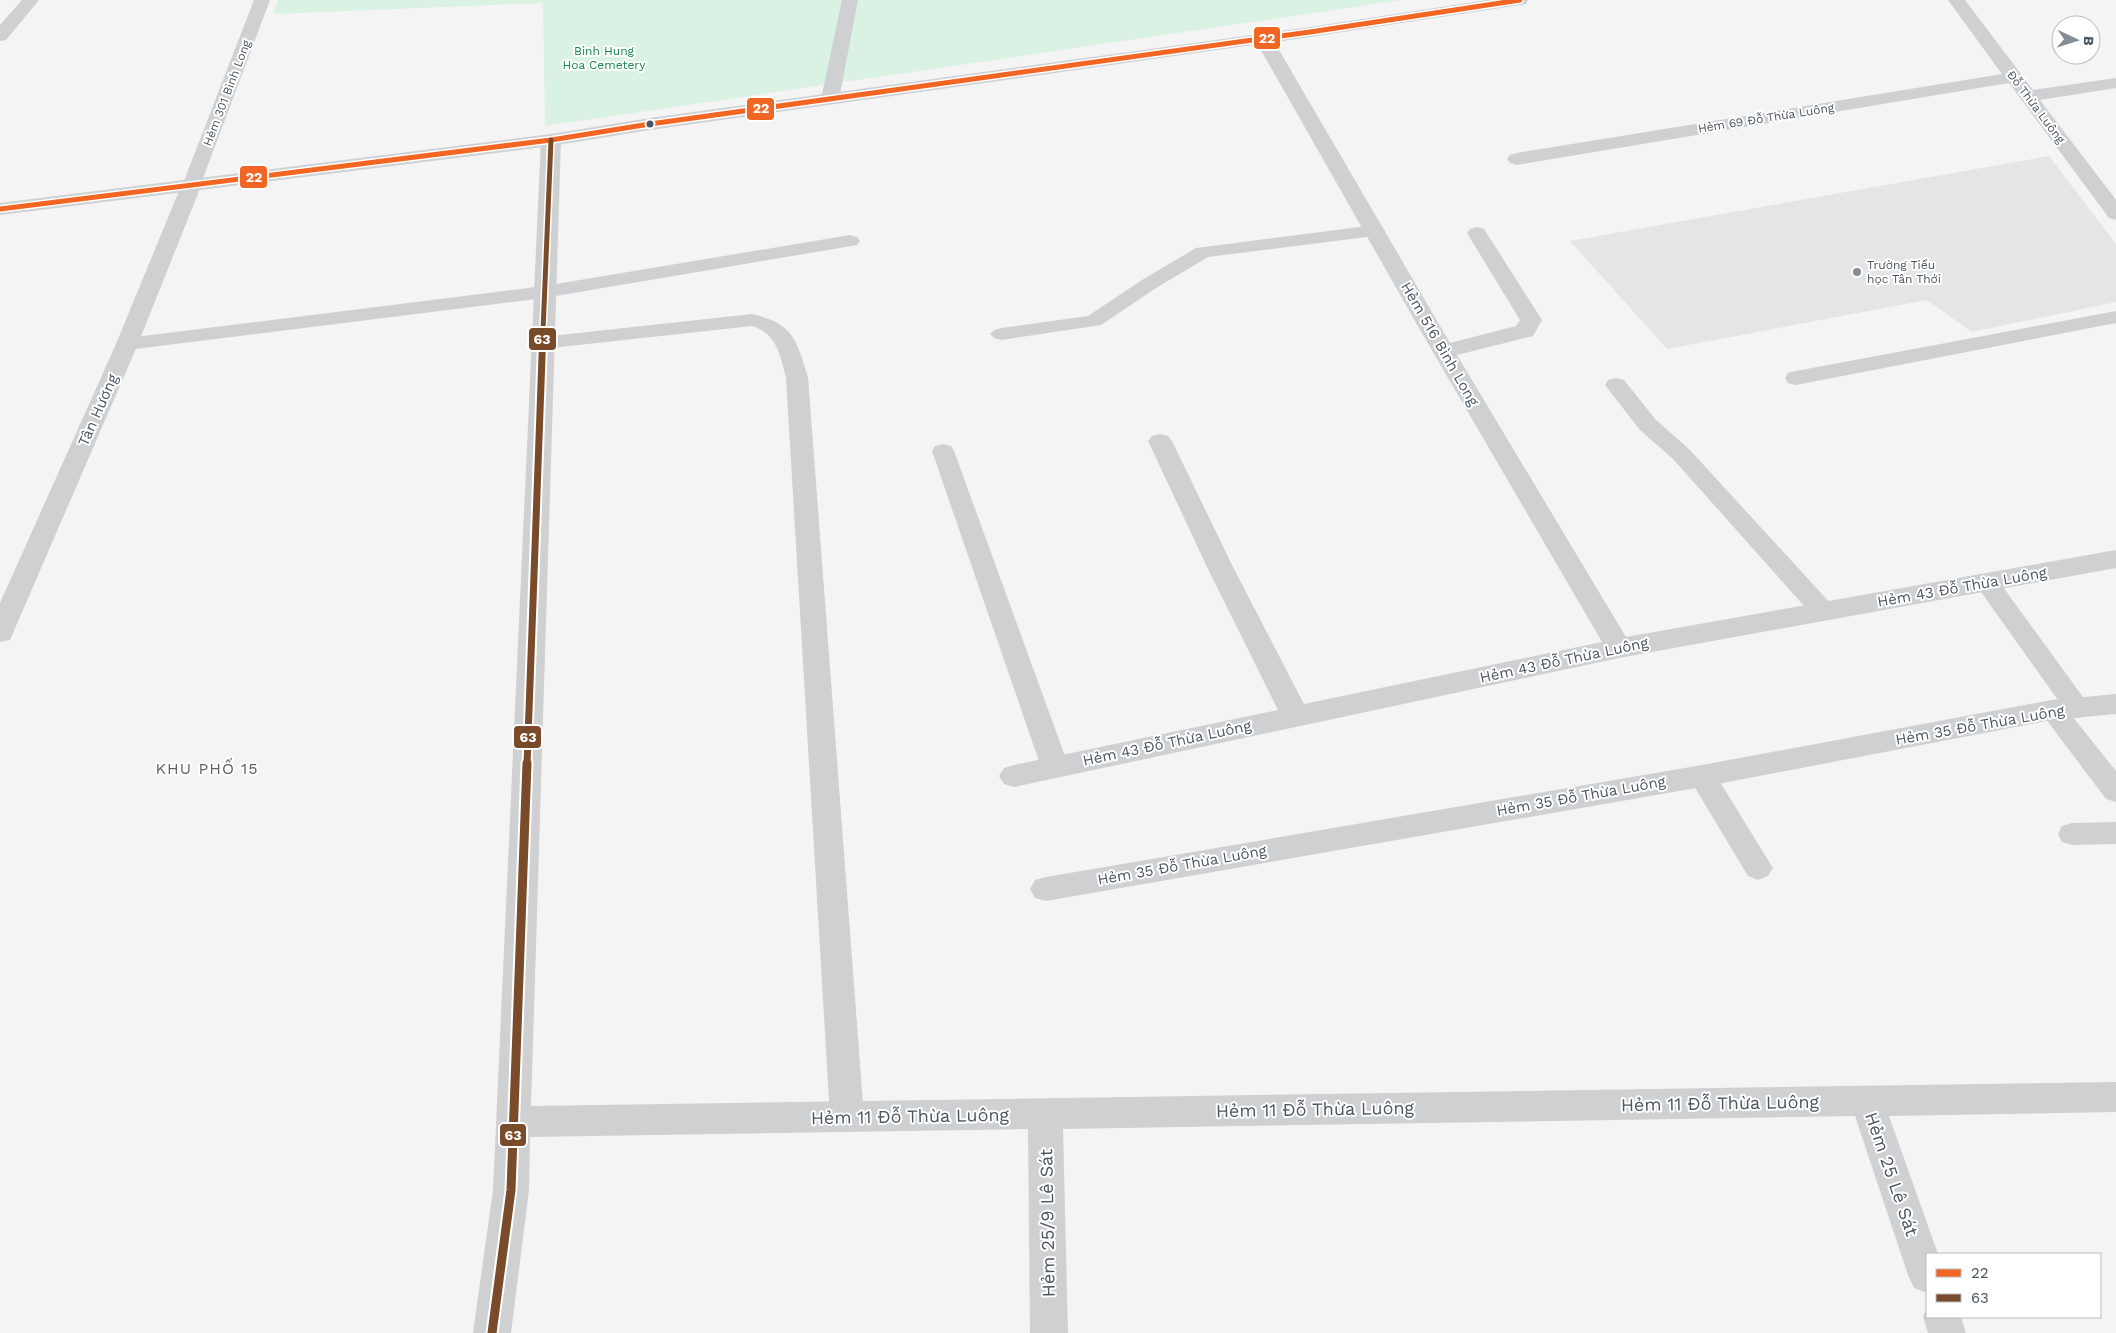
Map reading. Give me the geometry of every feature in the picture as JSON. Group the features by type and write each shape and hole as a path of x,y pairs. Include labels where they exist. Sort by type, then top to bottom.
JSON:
{"main road":[{"path":"0,209 551,140 1520,0"}],"street":[{"path":"0,36 31,0"},
{"name":"Đỗ Thừa Luông","path":"1956,0 2115,212"},
{"name":"Hẻm 516 Bình Long","path":"1264,38 1444,351 1619,648"},
{"name":"Hẻm 69 Đỗ Thừa Luông","path":"1517,159 2014,78"},
{"path":"2028,96 2116,83"},
{"path":"492,1333 511,1190 551,140"},
{"name":"Tân Hương","path":"0,633 127,344 192,186"},
{"path":"1444,351 1525,331 1531,320 1477,233"},
{"path":"1160,441 1220,567 1296,716"},
{"name":"Hẻm 43 Đỗ Thừa Luông","path":"1014,776 1619,648 2116,559"},
{"name":"Hẻm 35 Đỗ Thừa Luông","path":"1046,889 1702,776 2065,709 2116,704"},
{"name":"Hẻm 11 Đỗ Thừa Luông","path":"513,1122 2116,1097"},
{"name":"Hẻm 25 Lê Sát","path":"1867,1100 1926,1272"},
{"name":"Hẻm 25/9 Lê Sát","path":"1046,1113 1049,1333"},
{"path":"1942,1318 1947,1333"}],"lane":[{"name":"Hẻm 301 Bình Long","path":"192,186 262,0"},
{"path":"830,99 850,0"},
{"path":"1001,334 1094,321 1149,284 1203,252 1375,231"},
{"path":"127,344 544,292 850,241"},
{"path":"1796,378 2116,317"},
{"path":"542,343 752,320 766,322 783,335 797,377 847,1117"},
{"path":"1616,385 1648,424 1681,454 1823,611"},
{"path":"943,450 1055,767"},
{"path":"1986,582 2116,791"},
{"path":"1702,776 1758,868"},
{"path":"2072,834 2116,833"}],"shaded area":[{"name":"Trường Tiểu học Tân Thới","path":"2049,156 2116,244 2116,302 1972,332 1927,300 1667,349 1570,241"}],"green space":[{"name":"Binh Hung Hoa Cemetery","path":"278,0 1402,0 545,126 543,3 273,14"}],"transit line":[{"name":"22","path":"0,209 551,140 650,124 1310,32 1520,0"},
{"name":"63","path":"492,1333 511,1190 551,140"}],"place":[{"name":"Trường Tiểu học Tân Thới","path":"1857,272"}],"district":[{"name":"KHU PHỐ 15","path":"207,768"}]}
